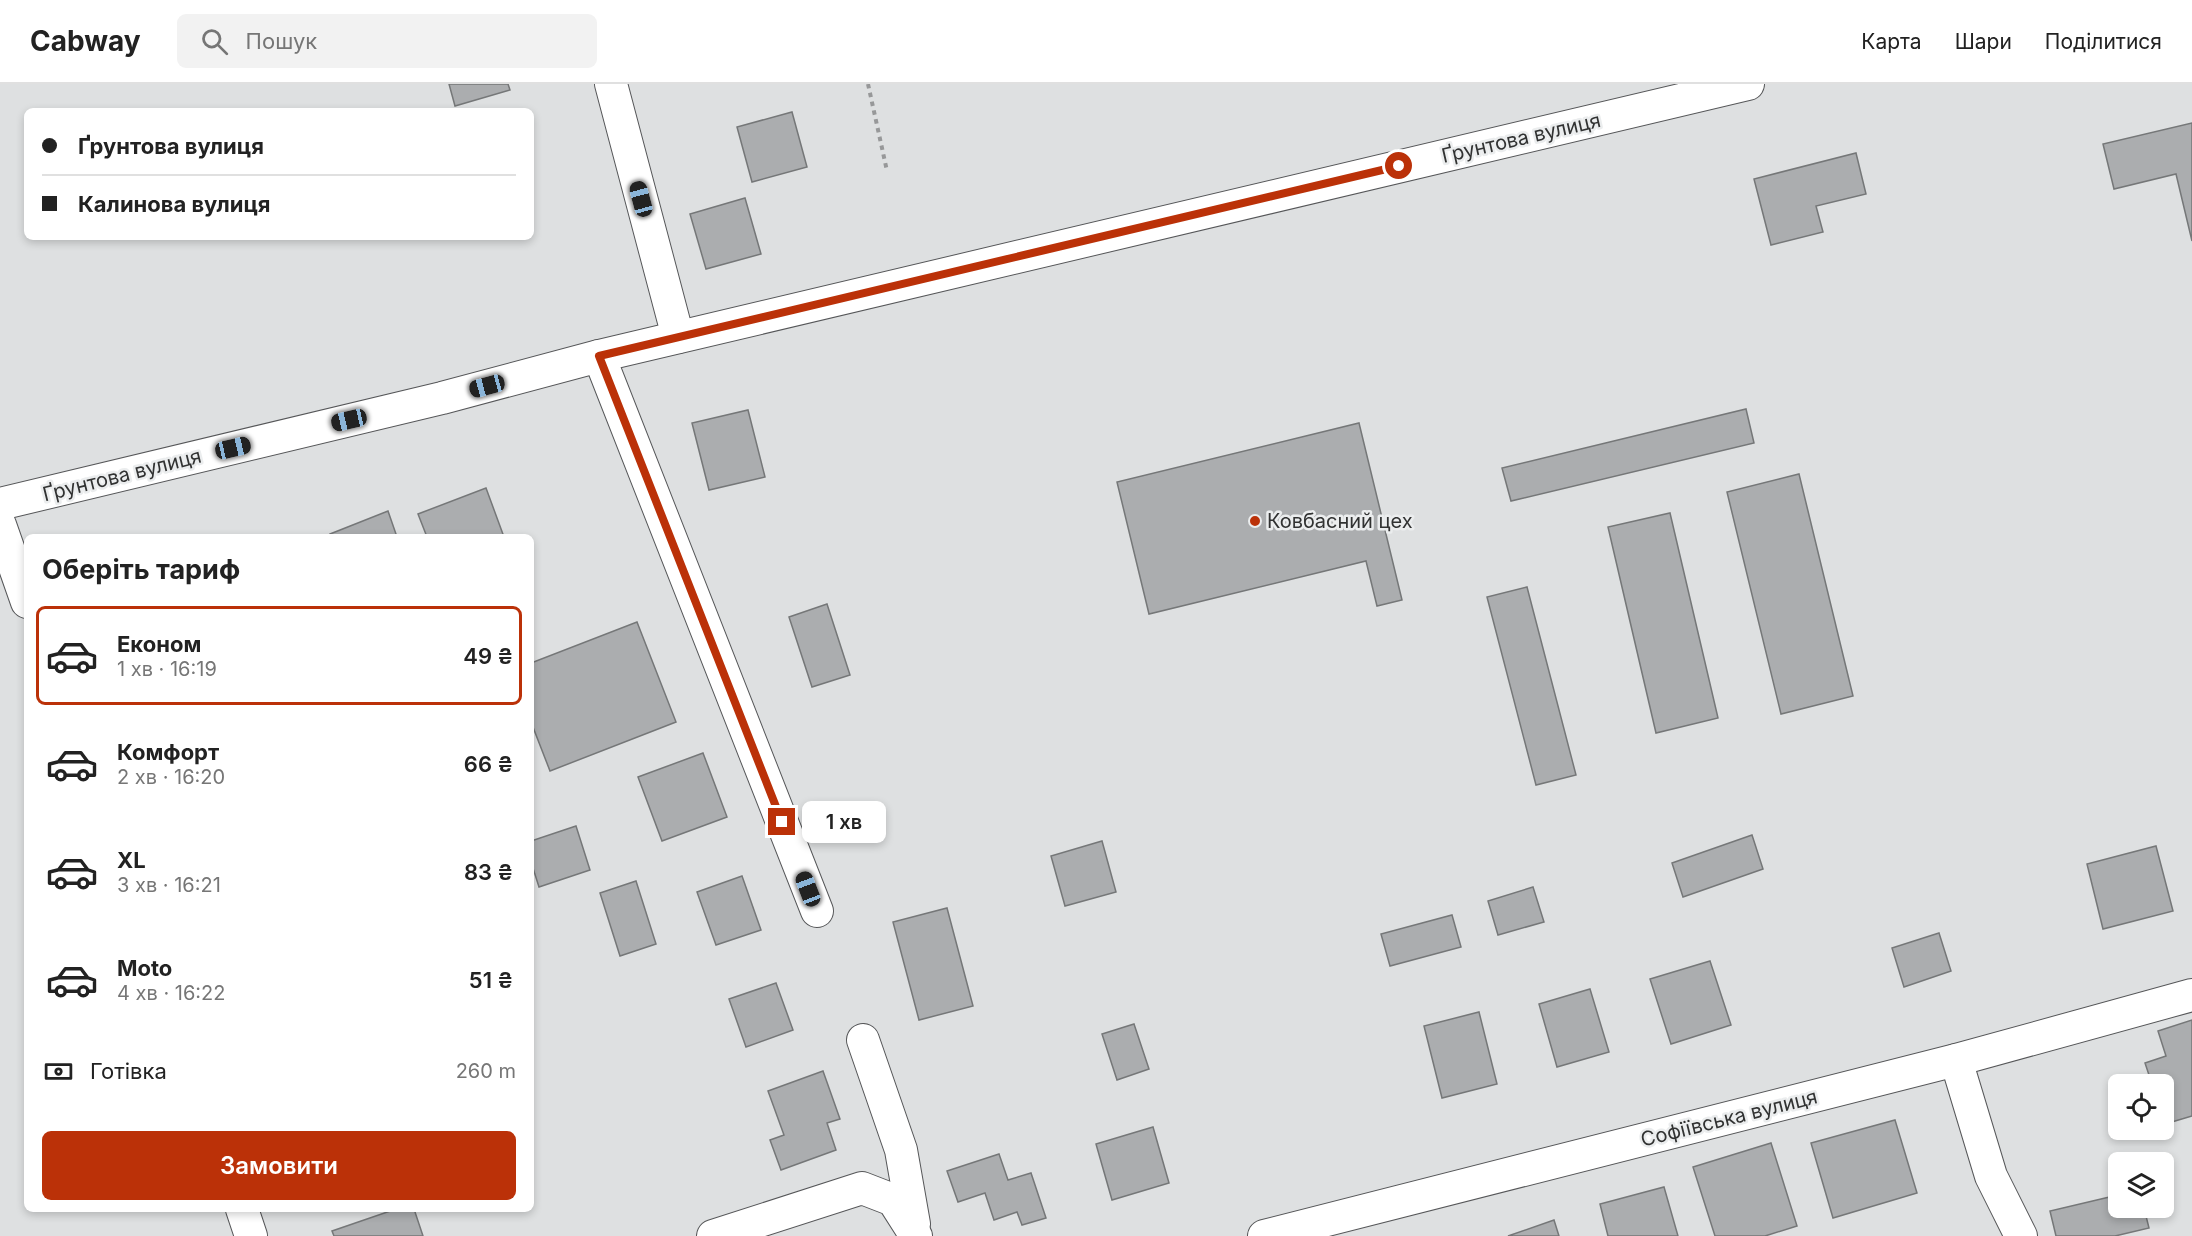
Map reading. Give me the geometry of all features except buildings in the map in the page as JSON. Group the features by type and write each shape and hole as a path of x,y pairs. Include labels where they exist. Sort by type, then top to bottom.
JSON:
{"street":[{"path":"611,84 678,337"},
{"name":"Ґрунтова вулиця","path":"0,504 442,398 678,337 1748,84"},
{"path":"599,356 817,911"},
{"path":"0,525 24,593"},
{"name":"Софіївська вулиця","path":"1264,1236 1956,1060 2192,995"},
{"path":"863,1040 901,1150 916,1235"},
{"path":"1956,1060 1991,1176 2021,1236"},
{"path":"712,1236 862,1188 893,1200 916,1235"},
{"path":"243,1212 251,1236"}],"path":[{"path":"868,84 887,171"}],"place":[{"name":"Ковбасний цех","path":"1255,521"}],"route":[{"path":"782,822 599,356 1399,166"}]}
